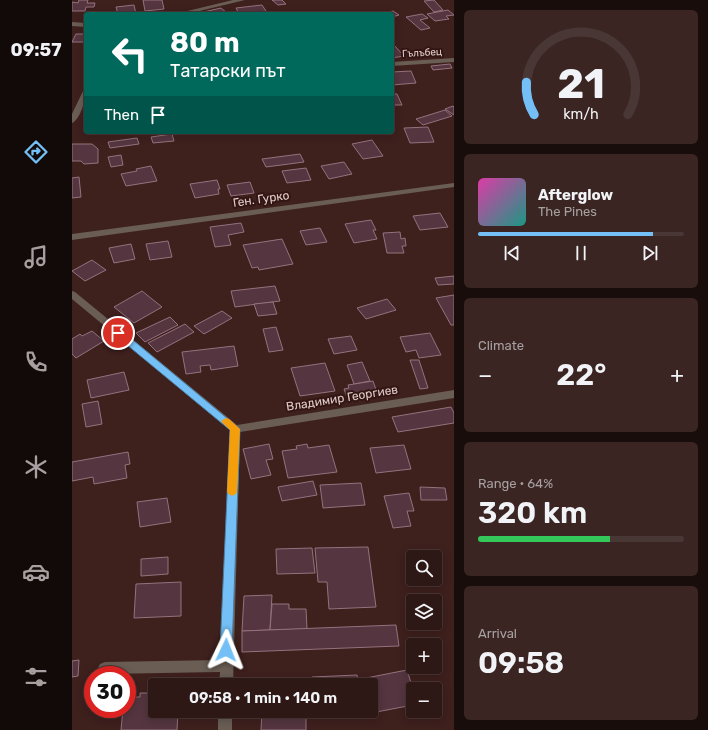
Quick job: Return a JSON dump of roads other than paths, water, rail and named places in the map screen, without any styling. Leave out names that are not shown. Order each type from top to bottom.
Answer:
[{"type":"street","points":[[187,12],[242,0]]},
{"type":"street","points":[[72,24],[84,25]]},
{"type":"street","name":"Гълъбец","points":[[394,64],[454,60]]},
{"type":"street","points":[[72,121],[84,97]]},
{"type":"street","name":"Ген. Гурко","points":[[72,237],[454,185]]},
{"type":"street","points":[[72,294],[235,429],[226,678]]},
{"type":"street","name":"Владимир Георгиев","points":[[235,429],[454,394]]},
{"type":"street","points":[[136,667],[226,666]]},
{"type":"street","points":[[225,718],[225,730]]}]
